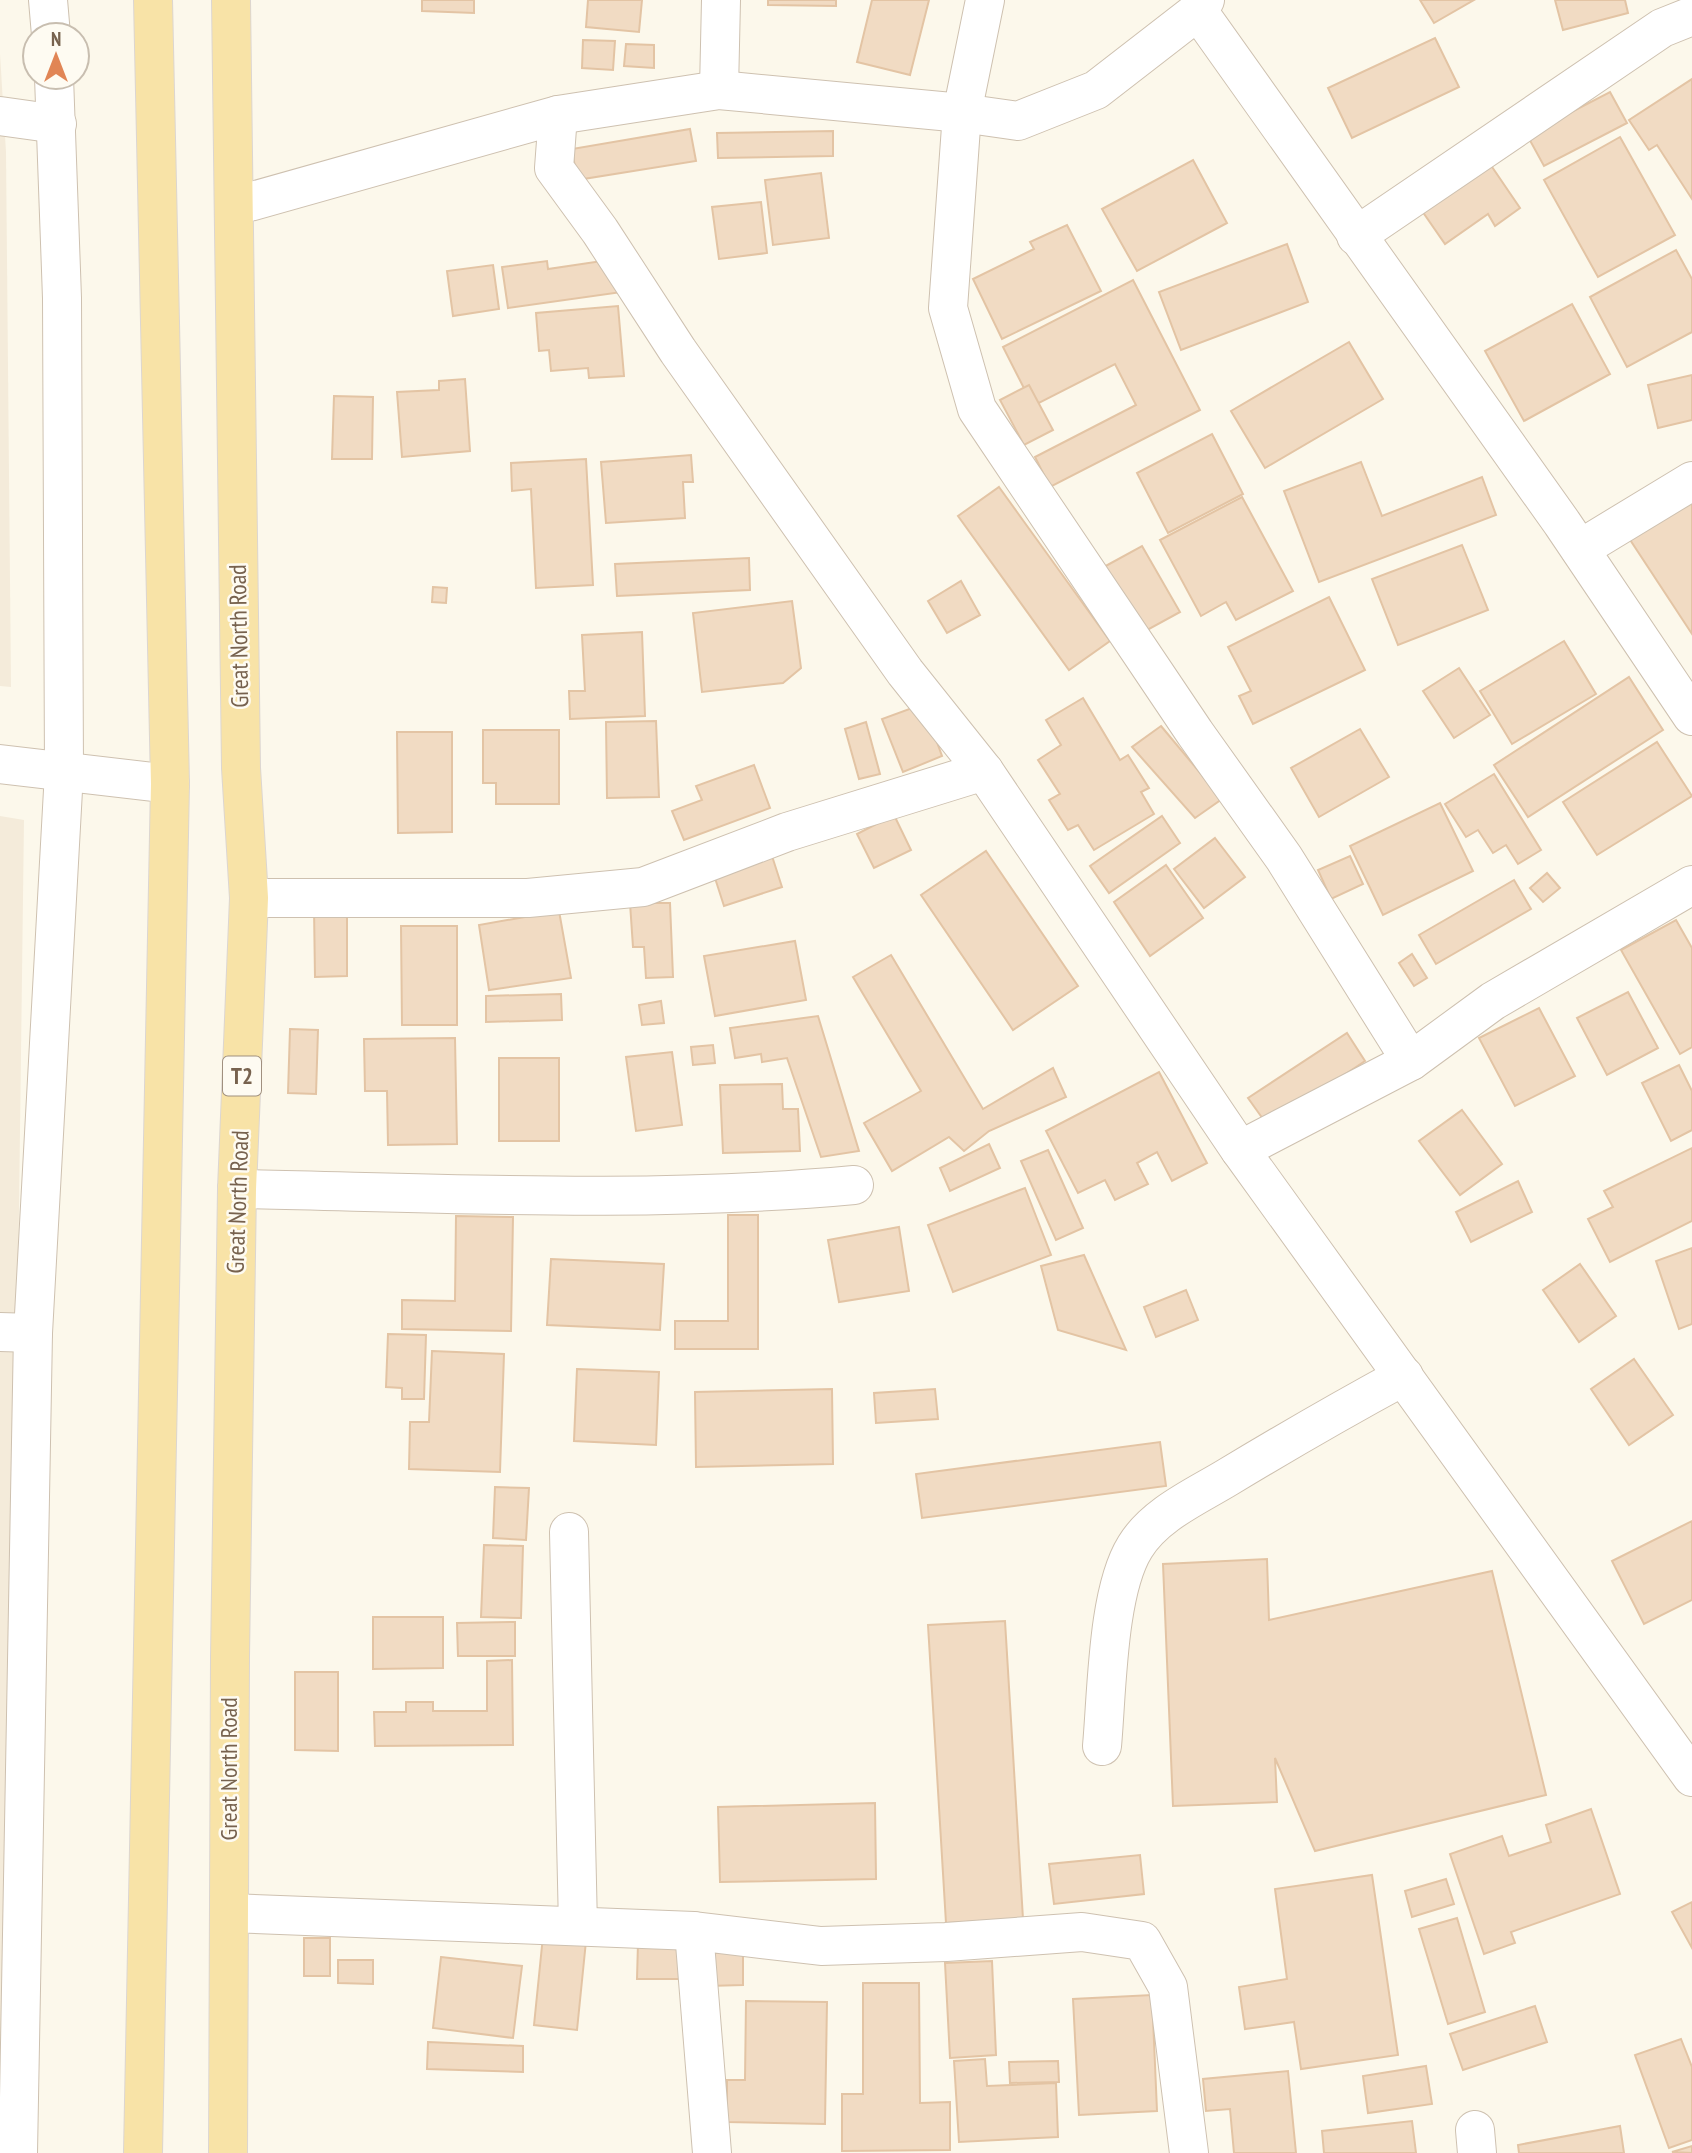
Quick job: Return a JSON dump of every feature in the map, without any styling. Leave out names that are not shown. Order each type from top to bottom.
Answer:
[{"type":"main road","points":[[143,2153],[170,784],[153,0]]},
{"type":"main road","name":"Great North Road","points":[[228,2153],[237,1189],[249,898],[241,768],[231,0]]},
{"type":"street","points":[[48,0],[50,21]]},
{"type":"street","points":[[719,90],[721,0]]},
{"type":"street","points":[[985,0],[962,113],[948,309],[976,409],[1195,733],[1284,858],[1411,1061]]},
{"type":"street","points":[[235,206],[558,115],[719,90],[962,113],[1018,121],[1096,90],[1201,6],[1356,236],[1580,550],[1692,716]]},
{"type":"street","points":[[1356,236],[1662,28],[1692,16]]},
{"type":"street","points":[[18,2153],[17,1332],[64,772],[62,298],[55,91]]},
{"type":"street","points":[[558,115],[554,168],[600,231],[678,351],[898,661],[984,771],[1240,1150],[1692,1777]]},
{"type":"street","points":[[0,116],[57,124]]},
{"type":"street","points":[[1580,550],[1692,481]]},
{"type":"street","points":[[0,764],[170,784]]},
{"type":"street","points":[[249,898],[528,898],[643,887],[787,832],[984,771]]},
{"type":"street","points":[[1240,1150],[1411,1061],[1493,1000],[1692,885]]},
{"type":"street","points":[[237,1189],[673,1196],[759,1194],[854,1185]]},
{"type":"street","points":[[1102,1746],[1115,1608],[1122,1578],[1135,1546],[1163,1517],[1325,1419],[1404,1376]]},
{"type":"street","points":[[569,1532],[578,1927]]},
{"type":"street","points":[[229,1913],[694,1931],[821,1946],[946,1942],[1082,1932],[1142,1941],[1168,1987],[1189,2153]]},
{"type":"street","points":[[694,1931],[712,2153]]},
{"type":"shaded area","points":[[0,54],[6,152],[11,687],[0,686]]},
{"type":"shaded area","points":[[0,816],[24,820],[13,1677],[0,2153]]},
{"type":"building","points":[[422,0],[474,0],[474,13],[422,11]]},
{"type":"building","points":[[588,0],[642,0],[639,32],[586,27]]},
{"type":"building","points":[[768,0],[836,0],[836,6],[768,5]]},
{"type":"building","points":[[872,0],[929,0],[910,75],[857,62]]},
{"type":"building","points":[[1420,0],[1474,0],[1434,23]]},
{"type":"building","points":[[1555,0],[1625,0],[1628,13],[1563,30]]},
{"type":"building","points":[[1435,38],[1459,87],[1352,138],[1328,88]]},
{"type":"building","points":[[583,40],[615,41],[613,70],[582,68]]},
{"type":"building","points":[[626,44],[654,45],[654,68],[624,66]]},
{"type":"building","points":[[1692,79],[1692,199],[1657,145],[1649,150],[1629,120]]},
{"type":"building","points":[[1610,92],[1627,123],[1544,166],[1527,135]]},
{"type":"building","points":[[690,129],[696,161],[577,180],[572,149]]},
{"type":"building","points":[[833,131],[833,156],[718,158],[717,133]]},
{"type":"building","points":[[1620,137],[1675,235],[1598,277],[1544,180]]},
{"type":"building","points":[[1193,160],[1227,223],[1137,271],[1102,209]]},
{"type":"building","points":[[1488,161],[1520,208],[1495,226],[1488,214],[1445,244],[1420,208]]},
{"type":"building","points":[[821,173],[829,238],[773,245],[765,180]]},
{"type":"building","points":[[761,202],[767,253],[719,259],[712,207]]},
{"type":"building","points":[[1067,225],[1101,291],[1002,339],[973,279],[1034,249],[1030,242]]},
{"type":"building","points":[[1287,244],[1308,302],[1181,350],[1159,292]]},
{"type":"building","points":[[1676,250],[1692,279],[1692,332],[1627,367],[1590,297]]},
{"type":"building","points":[[615,259],[629,291],[508,308],[502,267],[547,261],[548,269]]},
{"type":"building","points":[[493,265],[499,309],[453,316],[447,271]]},
{"type":"building","points":[[1133,280],[1200,410],[1050,487],[1035,457],[1136,405],[1115,364],[1033,406],[1003,347]]},
{"type":"building","points":[[1572,304],[1610,374],[1524,421],[1485,351]]},
{"type":"building","points":[[618,306],[624,376],[589,378],[588,368],[551,371],[549,350],[539,351],[536,313]]},
{"type":"building","points":[[1349,342],[1383,399],[1265,468],[1231,411]]},
{"type":"building","points":[[1692,375],[1692,420],[1658,428],[1648,385]]},
{"type":"building","points":[[465,379],[470,451],[402,457],[397,392],[439,390],[439,381]]},
{"type":"building","points":[[1029,385],[1053,430],[1024,445],[1000,400]]},
{"type":"building","points":[[334,396],[373,397],[372,459],[332,459]]},
{"type":"building","points":[[1212,434],[1243,494],[1168,533],[1137,473]]},
{"type":"building","points":[[691,455],[693,482],[683,482],[685,518],[606,523],[601,462]]},
{"type":"building","points":[[586,459],[593,585],[536,588],[531,489],[512,491],[511,463]]},
{"type":"building","points":[[1361,462],[1382,516],[1482,477],[1496,515],[1319,582],[1284,491]]},
{"type":"building","points":[[999,487],[1110,641],[1069,670],[958,516]]},
{"type":"building","points":[[1692,490],[1692,634],[1623,529]]},
{"type":"building","points":[[1242,497],[1293,591],[1236,620],[1226,602],[1201,616],[1160,540]]},
{"type":"building","points":[[1462,545],[1488,610],[1398,645],[1372,579]]},
{"type":"building","points":[[1142,546],[1180,612],[1140,634],[1102,568]]},
{"type":"building","points":[[749,558],[750,590],[617,596],[615,564]]},
{"type":"building","points":[[961,581],[980,615],[947,633],[928,601]]},
{"type":"building","points":[[433,587],[447,588],[446,603],[432,602]]},
{"type":"building","points":[[1329,597],[1365,670],[1253,724],[1239,696],[1251,691],[1228,647]]},
{"type":"building","points":[[792,601],[801,668],[783,683],[702,692],[693,613]]},
{"type":"building","points":[[642,632],[645,716],[570,719],[569,691],[585,691],[582,635]]},
{"type":"building","points":[[1564,641],[1596,694],[1512,744],[1480,691]]},
{"type":"building","points":[[1459,668],[1490,715],[1454,738],[1423,691]]},
{"type":"building","points":[[1629,677],[1663,730],[1528,817],[1494,765]]},
{"type":"building","points":[[1083,698],[1120,760],[1128,755],[1149,788],[1141,792],[1154,814],[1094,850],[1078,825],[1068,830],[1049,800],[1060,794],[1038,760],[1061,745],[1046,720]]},
{"type":"building","points":[[923,704],[942,756],[903,772],[882,719]]},
{"type":"building","points":[[656,721],[659,797],[607,798],[606,722]]},
{"type":"building","points":[[866,722],[880,774],[859,779],[845,729]]},
{"type":"building","points":[[1161,726],[1222,799],[1195,818],[1132,747]]},
{"type":"building","points":[[1360,729],[1389,777],[1319,817],[1291,768]]},
{"type":"building","points":[[483,730],[559,730],[559,804],[496,804],[496,783],[483,783]]},
{"type":"building","points":[[397,732],[452,732],[452,832],[398,833]]},
{"type":"building","points":[[1657,742],[1692,796],[1597,855],[1563,802]]},
{"type":"building","points":[[754,765],[770,808],[684,840],[672,811],[702,800],[696,786]]},
{"type":"building","points":[[1494,774],[1541,850],[1518,864],[1506,845],[1493,853],[1478,830],[1466,837],[1445,804]]},
{"type":"building","points":[[1440,803],[1473,871],[1383,915],[1350,846]]},
{"type":"building","points":[[894,815],[911,850],[874,868],[857,834]]},
{"type":"building","points":[[1162,816],[1180,843],[1109,893],[1090,866]]},
{"type":"building","points":[[1215,838],[1245,877],[1204,908],[1174,869]]},
{"type":"building","points":[[986,851],[1078,986],[1013,1030],[921,895]]},
{"type":"building","points":[[772,856],[782,887],[724,906],[714,875]]},
{"type":"building","points":[[1350,856],[1363,884],[1331,899],[1318,870]]},
{"type":"building","points":[[1166,865],[1203,918],[1150,956],[1114,902]]},
{"type":"building","points":[[1547,873],[1560,888],[1543,902],[1530,888]]},
{"type":"building","points":[[1514,880],[1531,909],[1436,964],[1419,935]]},
{"type":"building","points":[[630,903],[670,903],[673,977],[646,978],[644,947],[633,947]]},
{"type":"building","points":[[314,908],[347,908],[347,976],[315,977]]},
{"type":"building","points":[[559,911],[571,978],[489,990],[479,925]]},
{"type":"building","points":[[1676,920],[1692,948],[1692,1047],[1680,1054],[1621,950]]},
{"type":"building","points":[[401,926],[457,926],[457,1025],[402,1025]]},
{"type":"building","points":[[795,941],[806,1000],[715,1016],[704,956]]},
{"type":"building","points":[[1412,954],[1427,978],[1414,986],[1399,963]]},
{"type":"building","points":[[891,955],[983,1109],[1053,1068],[1066,1097],[989,1131],[964,1151],[949,1137],[892,1171],[864,1123],[921,1091],[853,977]]},
{"type":"building","points":[[1628,992],[1658,1048],[1607,1075],[1577,1018]]},
{"type":"building","points":[[561,994],[562,1020],[486,1022],[486,996]]},
{"type":"building","points":[[661,1001],[664,1023],[642,1025],[639,1005]]},
{"type":"building","points":[[1539,1008],[1575,1076],[1515,1106],[1479,1038]]},
{"type":"building","points":[[818,1016],[859,1151],[821,1157],[787,1058],[762,1062],[761,1054],[735,1058],[730,1028]]},
{"type":"building","points":[[290,1029],[318,1030],[316,1094],[288,1093]]},
{"type":"building","points":[[1347,1033],[1365,1061],[1268,1126],[1248,1098]]},
{"type":"building","points":[[455,1038],[457,1144],[388,1145],[387,1091],[365,1091],[364,1039]]},
{"type":"building","points":[[713,1045],[715,1063],[693,1065],[691,1047]]},
{"type":"building","points":[[672,1052],[682,1125],[636,1131],[626,1057]]},
{"type":"building","points":[[499,1058],[559,1058],[559,1141],[499,1141]]},
{"type":"building","points":[[1679,1065],[1692,1091],[1692,1130],[1671,1141],[1642,1083]]},
{"type":"building","points":[[1159,1072],[1207,1163],[1172,1181],[1157,1152],[1137,1163],[1148,1184],[1115,1200],[1105,1180],[1078,1193],[1046,1131]]},
{"type":"building","points":[[782,1084],[783,1109],[798,1109],[800,1151],[723,1153],[720,1085]]},
{"type":"building","points":[[1462,1110],[1502,1164],[1460,1195],[1419,1141]]},
{"type":"building","points":[[989,1144],[1000,1168],[950,1191],[940,1168]]},
{"type":"building","points":[[1692,1148],[1692,1221],[1610,1262],[1588,1219],[1613,1207],[1604,1191]]},
{"type":"building","points":[[1048,1150],[1083,1228],[1056,1240],[1021,1161]]},
{"type":"building","points":[[1518,1181],[1532,1212],[1471,1242],[1456,1212]]},
{"type":"building","points":[[1025,1188],[1051,1255],[953,1292],[928,1225]]},
{"type":"building","points":[[728,1215],[758,1215],[758,1349],[675,1349],[675,1321],[728,1321]]},
{"type":"building","points":[[456,1216],[513,1217],[511,1331],[402,1329],[402,1300],[455,1301]]},
{"type":"building","points":[[899,1227],[909,1291],[839,1302],[828,1240]]},
{"type":"building","points":[[1692,1248],[1692,1324],[1679,1329],[1656,1261]]},
{"type":"building","points":[[1084,1255],[1126,1350],[1058,1330],[1041,1266]]},
{"type":"building","points":[[551,1259],[664,1264],[660,1330],[547,1325]]},
{"type":"building","points":[[1580,1264],[1616,1316],[1579,1342],[1543,1290]]},
{"type":"building","points":[[1186,1290],[1198,1320],[1156,1337],[1144,1307]]},
{"type":"building","points":[[388,1334],[426,1335],[424,1399],[402,1399],[402,1388],[386,1387]]},
{"type":"building","points":[[432,1351],[504,1354],[500,1472],[409,1469],[410,1422],[429,1422]]},
{"type":"building","points":[[1634,1359],[1673,1415],[1629,1445],[1591,1389]]},
{"type":"building","points":[[577,1369],[659,1372],[656,1445],[574,1441]]},
{"type":"building","points":[[832,1389],[833,1464],[696,1467],[695,1392]]},
{"type":"building","points":[[935,1389],[938,1419],[876,1423],[874,1393]]},
{"type":"building","points":[[1160,1442],[1166,1486],[922,1518],[916,1474]]},
{"type":"building","points":[[495,1487],[529,1488],[526,1540],[493,1538]]},
{"type":"building","points":[[1692,1521],[1692,1600],[1644,1624],[1612,1561]]},
{"type":"building","points":[[484,1545],[523,1546],[521,1618],[481,1617]]},
{"type":"building","points":[[1267,1559],[1269,1620],[1492,1571],[1546,1795],[1315,1851],[1275,1758],[1277,1802],[1173,1806],[1163,1564]]},
{"type":"building","points":[[373,1617],[443,1617],[443,1668],[373,1669]]},
{"type":"building","points":[[1005,1621],[1023,1919],[946,1923],[928,1625]]},
{"type":"building","points":[[515,1622],[515,1656],[458,1656],[457,1623]]},
{"type":"building","points":[[512,1660],[513,1745],[375,1746],[374,1712],[406,1712],[406,1702],[433,1702],[433,1711],[487,1711],[487,1661]]},
{"type":"building","points":[[295,1672],[338,1672],[338,1751],[295,1750]]},
{"type":"building","points":[[875,1803],[876,1879],[720,1882],[718,1807]]},
{"type":"building","points":[[1591,1809],[1620,1894],[1511,1932],[1515,1943],[1484,1954],[1450,1854],[1502,1836],[1509,1856],[1551,1842],[1546,1825]]},
{"type":"building","points":[[1140,1855],[1144,1894],[1054,1904],[1049,1864]]},
{"type":"building","points":[[1372,1875],[1398,2055],[1301,2069],[1294,2022],[1245,2029],[1239,1987],[1287,1979],[1275,1889]]},
{"type":"building","points":[[1446,1879],[1454,1904],[1412,1917],[1405,1891]]},
{"type":"building","points":[[1692,1902],[1692,1948],[1672,1912]]},
{"type":"building","points":[[1457,1918],[1485,2012],[1448,2024],[1419,1929]]},
{"type":"building","points":[[543,1936],[586,1941],[577,2030],[534,2025]]},
{"type":"building","points":[[304,1938],[330,1938],[330,1976],[304,1976]]},
{"type":"building","points":[[638,1943],[687,1944],[687,1979],[637,1979]]},
{"type":"building","points":[[708,1953],[743,1953],[743,1985],[708,1986]]},
{"type":"building","points":[[441,1957],[522,1966],[513,2038],[433,2028]]},
{"type":"building","points":[[338,1960],[373,1960],[373,1984],[338,1983]]},
{"type":"building","points":[[992,1961],[996,2055],[950,2058],[945,1963]]},
{"type":"building","points":[[863,1983],[919,1983],[920,2103],[950,2102],[950,2150],[842,2151],[842,2094],[863,2094]]},
{"type":"building","points":[[1152,1995],[1157,2111],[1079,2115],[1073,1999]]},
{"type":"building","points":[[746,2001],[827,2002],[825,2124],[727,2122],[727,2080],[745,2080]]},
{"type":"building","points":[[1535,2006],[1547,2042],[1463,2070],[1450,2034]]},
{"type":"building","points":[[1681,2039],[1692,2067],[1692,2140],[1669,2148],[1635,2055]]},
{"type":"building","points":[[428,2042],[523,2046],[523,2072],[427,2069]]},
{"type":"building","points":[[985,2059],[987,2086],[1056,2083],[1058,2137],[959,2142],[954,2061]]},
{"type":"building","points":[[1058,2061],[1059,2082],[1010,2083],[1009,2062]]},
{"type":"building","points":[[1426,2066],[1432,2104],[1368,2113],[1363,2076]]},
{"type":"building","points":[[1288,2071],[1296,2153],[1234,2153],[1230,2109],[1206,2111],[1203,2079]]},
{"type":"building","points":[[1412,2121],[1416,2153],[1324,2153],[1322,2131]]},
{"type":"building","points":[[1620,2126],[1624,2153],[1519,2153],[1518,2145]]},
{"type":"building","points":[[1692,2146],[1692,2153],[1672,2152]]}]
